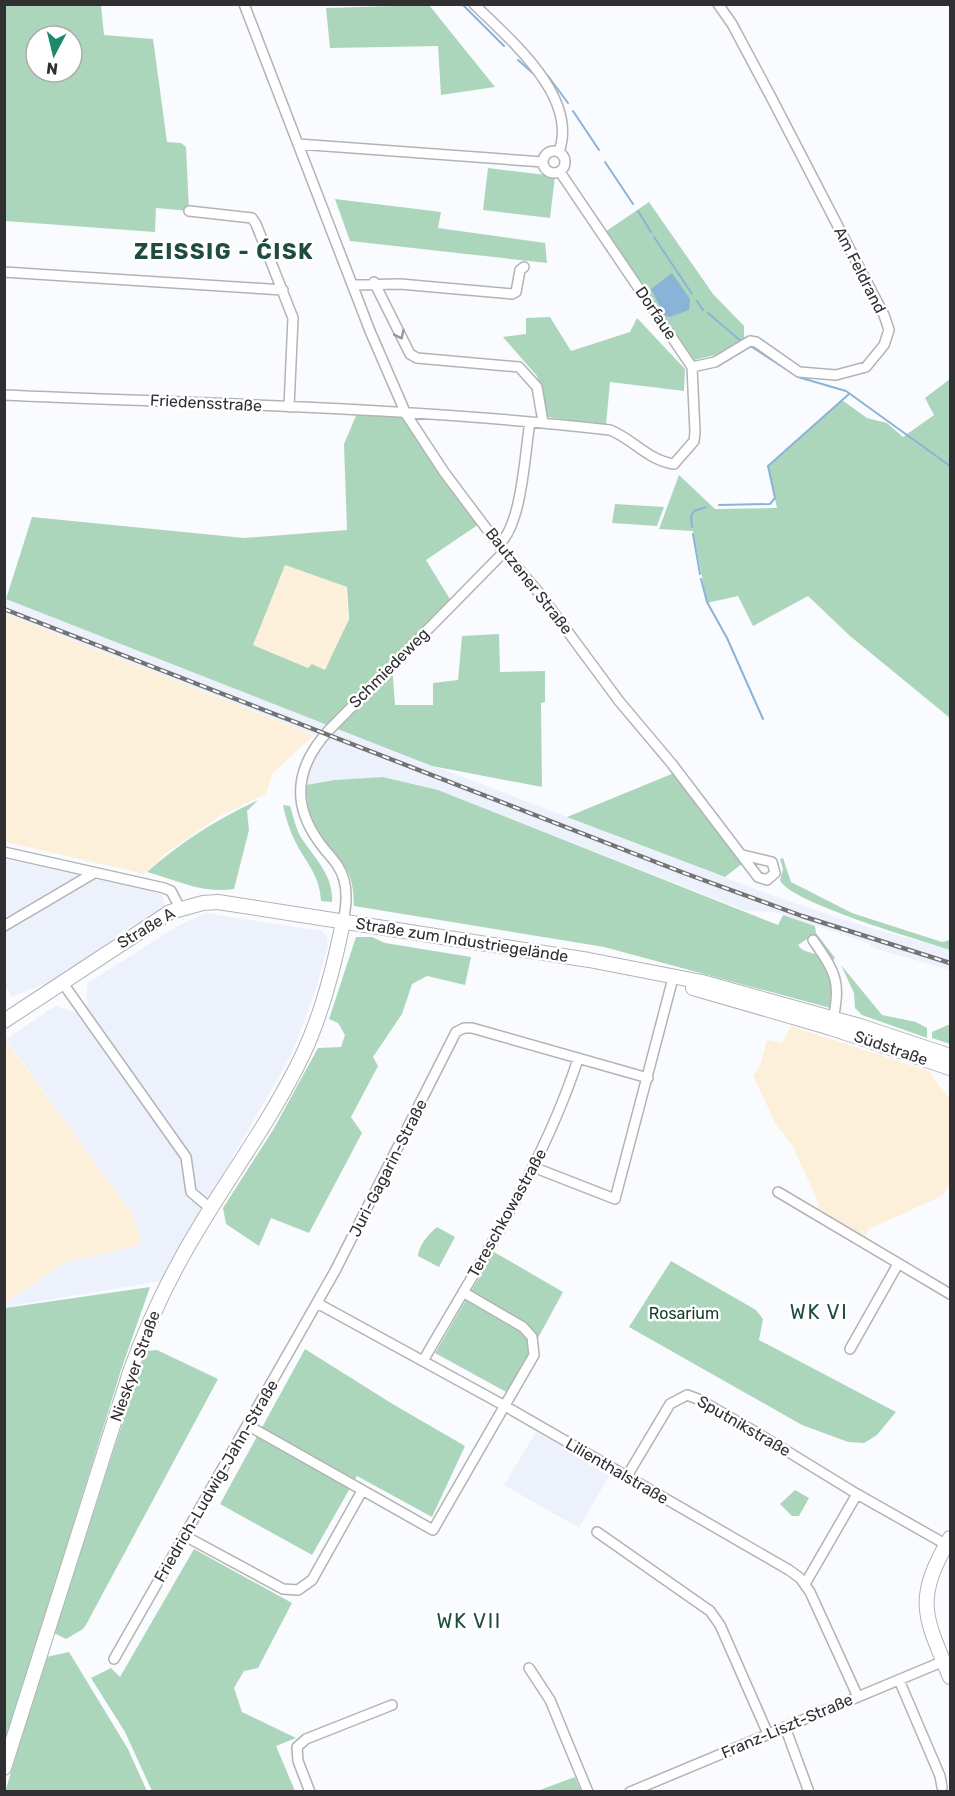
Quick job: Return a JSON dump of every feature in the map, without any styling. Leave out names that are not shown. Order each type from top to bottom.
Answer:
[{"type":"main road","name":"Straße A","points":[[4,1021],[180,908],[218,902],[343,922]]},
{"type":"main road","name":"Straße zum Industriegelände","points":[[343,922],[589,960],[676,979],[699,991],[832,1023]]},
{"type":"main road","name":"Nieskyer Straße","points":[[4,1768],[133,1363],[158,1301],[211,1209],[273,1112],[304,1051],[327,990],[343,922]]},
{"type":"main road","name":"Südstraße","points":[[832,1023],[951,1056]]},
{"type":"main road","name":"Südstraße","points":[[832,1023],[951,1068]]},
{"type":"main road","points":[[949,1541],[929,1579],[926,1601],[929,1627],[951,1677]]},
{"type":"street","name":"Bautzener Straße","points":[[243,4],[406,414],[444,472],[502,548],[540,594],[619,701],[634,716],[743,855]]},
{"type":"street","points":[[474,4],[540,72],[561,117],[563,142],[559,152]]},
{"type":"street","name":"Am Feldrand","points":[[692,368],[715,362],[750,341],[806,374],[853,372],[866,367],[876,357],[889,330],[884,315],[771,97],[732,24],[718,4]]},
{"type":"street","name":"Dorfaue","points":[[298,144],[543,162],[549,173],[560,172],[692,368]]},
{"type":"street","points":[[543,162],[548,153],[559,152]]},
{"type":"street","points":[[559,152],[565,161],[560,172]]},
{"type":"street","points":[[189,211],[252,218],[293,318],[295,330],[289,407]]},
{"type":"street","points":[[353,285],[375,282],[512,294],[516,292],[520,270],[524,267]]},
{"type":"street","points":[[4,272],[283,290]]},
{"type":"street","points":[[375,282],[410,354],[417,358],[519,367],[537,387],[543,422]]},
{"type":"street","name":"Friedensstraße","points":[[4,395],[289,407],[543,422],[610,430],[620,434],[648,454],[674,464],[694,441],[692,368]]},
{"type":"street","name":"Schmiedeweg","points":[[300,798],[304,764],[321,738],[502,548],[513,520],[530,422]]},
{"type":"street","name":"Straße zum Industriegelände","points":[[300,798],[313,833],[335,861],[344,879],[346,892],[343,922]]},
{"type":"street","points":[[4,852],[164,888],[171,891],[180,908]]},
{"type":"street","points":[[4,926],[94,873]]},
{"type":"street","points":[[813,940],[836,977],[839,989],[832,1023]]},
{"type":"street","points":[[533,1167],[615,1199],[676,979]]},
{"type":"street","points":[[62,982],[186,1157],[191,1192],[211,1209]]},
{"type":"street","name":"Juri-Gagarin-Straße","points":[[317,1303],[410,1127],[456,1032],[464,1028],[472,1028],[578,1059]]},
{"type":"street","points":[[578,1059],[648,1078]]},
{"type":"street","name":"Tereschkowastraße","points":[[423,1361],[533,1167],[558,1114],[578,1059]]},
{"type":"street","points":[[778,1192],[951,1294]]},
{"type":"street","points":[[850,1349],[898,1264]]},
{"type":"street","points":[[249,1426],[433,1530],[534,1355],[532,1337],[523,1327],[463,1292]]},
{"type":"street","name":"Lilienthalstraße","points":[[317,1303],[505,1406],[781,1565],[805,1584],[858,1697]]},
{"type":"street","name":"Friedrich-Ludwig-Jahn-Straße","points":[[114,1659],[249,1426],[317,1303]]},
{"type":"street","name":"Sputnikstraße","points":[[627,1476],[670,1404],[687,1395],[759,1434],[857,1494],[949,1541]]},
{"type":"street","points":[[185,1536],[283,1589],[298,1590],[312,1580],[362,1491]]},
{"type":"street","points":[[805,1584],[857,1494]]},
{"type":"street","points":[[597,1532],[666,1577],[710,1611],[720,1625],[768,1734]]},
{"type":"street","name":"Franz-Liszt-Straße","points":[[630,1791],[944,1661]]},
{"type":"street","points":[[529,1668],[550,1700],[588,1791]]},
{"type":"street","points":[[899,1680],[940,1776],[942,1787]]},
{"type":"street","points":[[310,1791],[298,1761],[297,1747],[306,1739],[392,1705]]},
{"type":"street","points":[[785,1727],[809,1791]]},
{"type":"shaded area","points":[[285,565],[346,587],[348,619],[326,670],[308,668],[253,645]]},
{"type":"shaded area","points":[[4,598],[773,896],[857,924],[950,950],[950,970],[870,947],[871,944],[774,912],[746,911],[438,790],[383,777],[335,780],[306,785],[308,766],[325,739],[5,614]]},
{"type":"shaded area","points":[[5,614],[314,735],[272,774],[266,794],[220,816],[166,853],[144,874],[5,842]]},
{"type":"shaded area","points":[[4,859],[147,890],[162,895],[165,904],[163,909],[139,925],[137,923],[126,929],[60,978],[12,997],[5,986]]},
{"type":"shaded area","points":[[205,913],[322,931],[327,936],[328,946],[313,998],[291,1055],[162,1281],[5,1307],[5,1303],[64,1263],[141,1244],[133,1215],[6,1039],[55,1006],[75,1012],[89,1003],[86,999],[88,983],[176,927]]},
{"type":"shaded area","points":[[791,1026],[929,1071],[950,1100],[950,1184],[942,1196],[869,1229],[862,1243],[814,1214],[819,1206],[810,1184],[793,1147],[776,1125],[753,1075],[760,1067],[767,1040],[782,1043]]},
{"type":"shaded area","points":[[5,1039],[133,1215],[142,1244],[64,1263],[5,1303]]},
{"type":"shaded area","points":[[536,1432],[610,1474],[579,1528],[504,1485]]},
{"type":"green space","points":[[4,5],[101,5],[104,35],[153,39],[167,142],[181,143],[186,147],[189,211],[156,208],[155,232],[5,221]]},
{"type":"green space","points":[[429,5],[495,87],[441,95],[438,46],[330,48],[326,8]]},
{"type":"green space","points":[[488,168],[555,176],[550,218],[483,210]]},
{"type":"green space","points":[[335,199],[441,212],[438,228],[545,243],[547,263],[350,241]]},
{"type":"green space","points":[[649,202],[713,294],[744,326],[744,339],[715,355],[694,360],[605,232]]},
{"type":"green space","points":[[550,317],[571,351],[630,332],[637,318],[685,369],[684,391],[610,382],[606,425],[547,417],[537,376],[503,337],[526,334],[526,318]]},
{"type":"green space","points":[[950,379],[950,718],[850,636],[808,596],[753,626],[738,596],[707,603],[693,531],[659,529],[679,475],[715,509],[777,508],[768,466],[842,400],[867,418],[887,423],[903,437],[934,415],[925,398]]},
{"type":"green space","points":[[358,411],[406,414],[482,522],[426,560],[453,604],[392,665],[395,705],[433,705],[433,683],[458,680],[462,636],[499,634],[500,672],[545,671],[545,702],[541,703],[542,787],[432,766],[6,599],[32,517],[244,538],[347,530],[344,444]],"holes":[[[285,565],[347,587],[349,619],[325,670],[312,664],[308,668],[253,645]]]},
{"type":"green space","points":[[615,504],[664,507],[657,526],[612,523]]},
{"type":"green space","points":[[674,773],[743,863],[725,877],[567,817]]},
{"type":"green space","points":[[383,777],[438,790],[778,925],[783,915],[815,926],[816,933],[835,958],[833,960],[813,935],[798,945],[824,959],[828,965],[831,971],[834,1009],[604,947],[354,906],[351,879],[342,862],[322,839],[313,822],[308,806],[306,785],[335,780]]},
{"type":"green space","points":[[258,800],[247,811],[249,830],[234,889],[200,888],[147,872],[200,832]]},
{"type":"green space","points":[[283,805],[290,806],[299,834],[326,874],[332,892],[332,902],[321,901],[316,878],[292,835]]},
{"type":"green space","points":[[783,858],[791,882],[852,913],[942,942],[950,940],[950,950],[886,930],[806,899],[788,889],[780,880],[783,869],[780,859]]},
{"type":"green space","points":[[356,937],[372,937],[385,943],[471,957],[465,985],[427,976],[412,984],[402,1014],[373,1057],[378,1066],[351,1117],[362,1133],[309,1233],[271,1218],[259,1246],[226,1224],[223,1208],[273,1130],[318,1048],[341,1047],[345,1035],[338,1023],[329,1019]]},
{"type":"green space","points":[[841,965],[882,1015],[916,1022],[927,1028],[927,1038],[862,1015],[855,1008],[854,993]]},
{"type":"green space","points":[[950,1024],[950,1044],[932,1038],[932,1032]]},
{"type":"green space","points":[[437,1227],[455,1237],[439,1267],[418,1256],[422,1243]]},
{"type":"green space","points":[[494,1252],[563,1292],[508,1393],[435,1353]]},
{"type":"green space","name":"Rosarium","points":[[671,1261],[756,1310],[763,1319],[759,1340],[896,1412],[877,1435],[864,1443],[848,1442],[802,1425],[629,1327]]},
{"type":"green space","points":[[150,1287],[121,1370],[5,1747],[5,1308]]},
{"type":"green space","points":[[305,1349],[465,1446],[432,1517],[357,1476],[312,1555],[220,1504]]},
{"type":"green space","points":[[157,1350],[218,1379],[87,1623],[83,1629],[66,1639],[54,1633],[146,1351]]},
{"type":"green space","points":[[795,1490],[809,1498],[799,1516],[792,1516],[780,1504]]},
{"type":"green space","points":[[194,1549],[292,1603],[258,1668],[244,1671],[234,1688],[242,1712],[296,1738],[276,1746],[295,1791],[152,1791],[125,1732],[91,1678],[111,1668],[120,1677]]},
{"type":"green space","points":[[69,1652],[128,1749],[147,1791],[5,1792],[46,1657]]},
{"type":"green space","points":[[575,1777],[581,1791],[537,1791]]},
{"type":"water","points":[[672,273],[690,299],[689,310],[670,317],[665,316],[651,289]]},
{"type":"waterway","points":[[462,4],[504,46]]},
{"type":"waterway","points":[[518,60],[536,76]]},
{"type":"waterway","points":[[548,76],[568,103]]},
{"type":"waterway","points":[[573,111],[599,150]]},
{"type":"waterway","points":[[605,162],[633,204]]},
{"type":"waterway","points":[[638,211],[651,232]]},
{"type":"waterway","points":[[654,237],[692,294]]},
{"type":"waterway","points":[[697,301],[703,310]]},
{"type":"waterway","points":[[708,313],[742,342]]},
{"type":"waterway","points":[[749,345],[798,377],[846,391],[950,466]]},
{"type":"waterway","points":[[719,505],[770,504],[775,498],[768,466],[849,394]]},
{"type":"waterway","points":[[692,527],[691,516],[694,511],[706,507]]},
{"type":"waterway","points":[[693,534],[700,574]]},
{"type":"waterway","points":[[701,579],[707,602],[727,638],[763,719]]},
{"type":"railway","points":[[4,609],[684,873],[802,916],[950,963]]},
{"type":"district","name":"ZEISSIG - ĆISK","points":[[224,251]]},
{"type":"district","name":"WK VI","points":[[819,1312]]},
{"type":"district","name":"WK VII","points":[[469,1621]]}]
